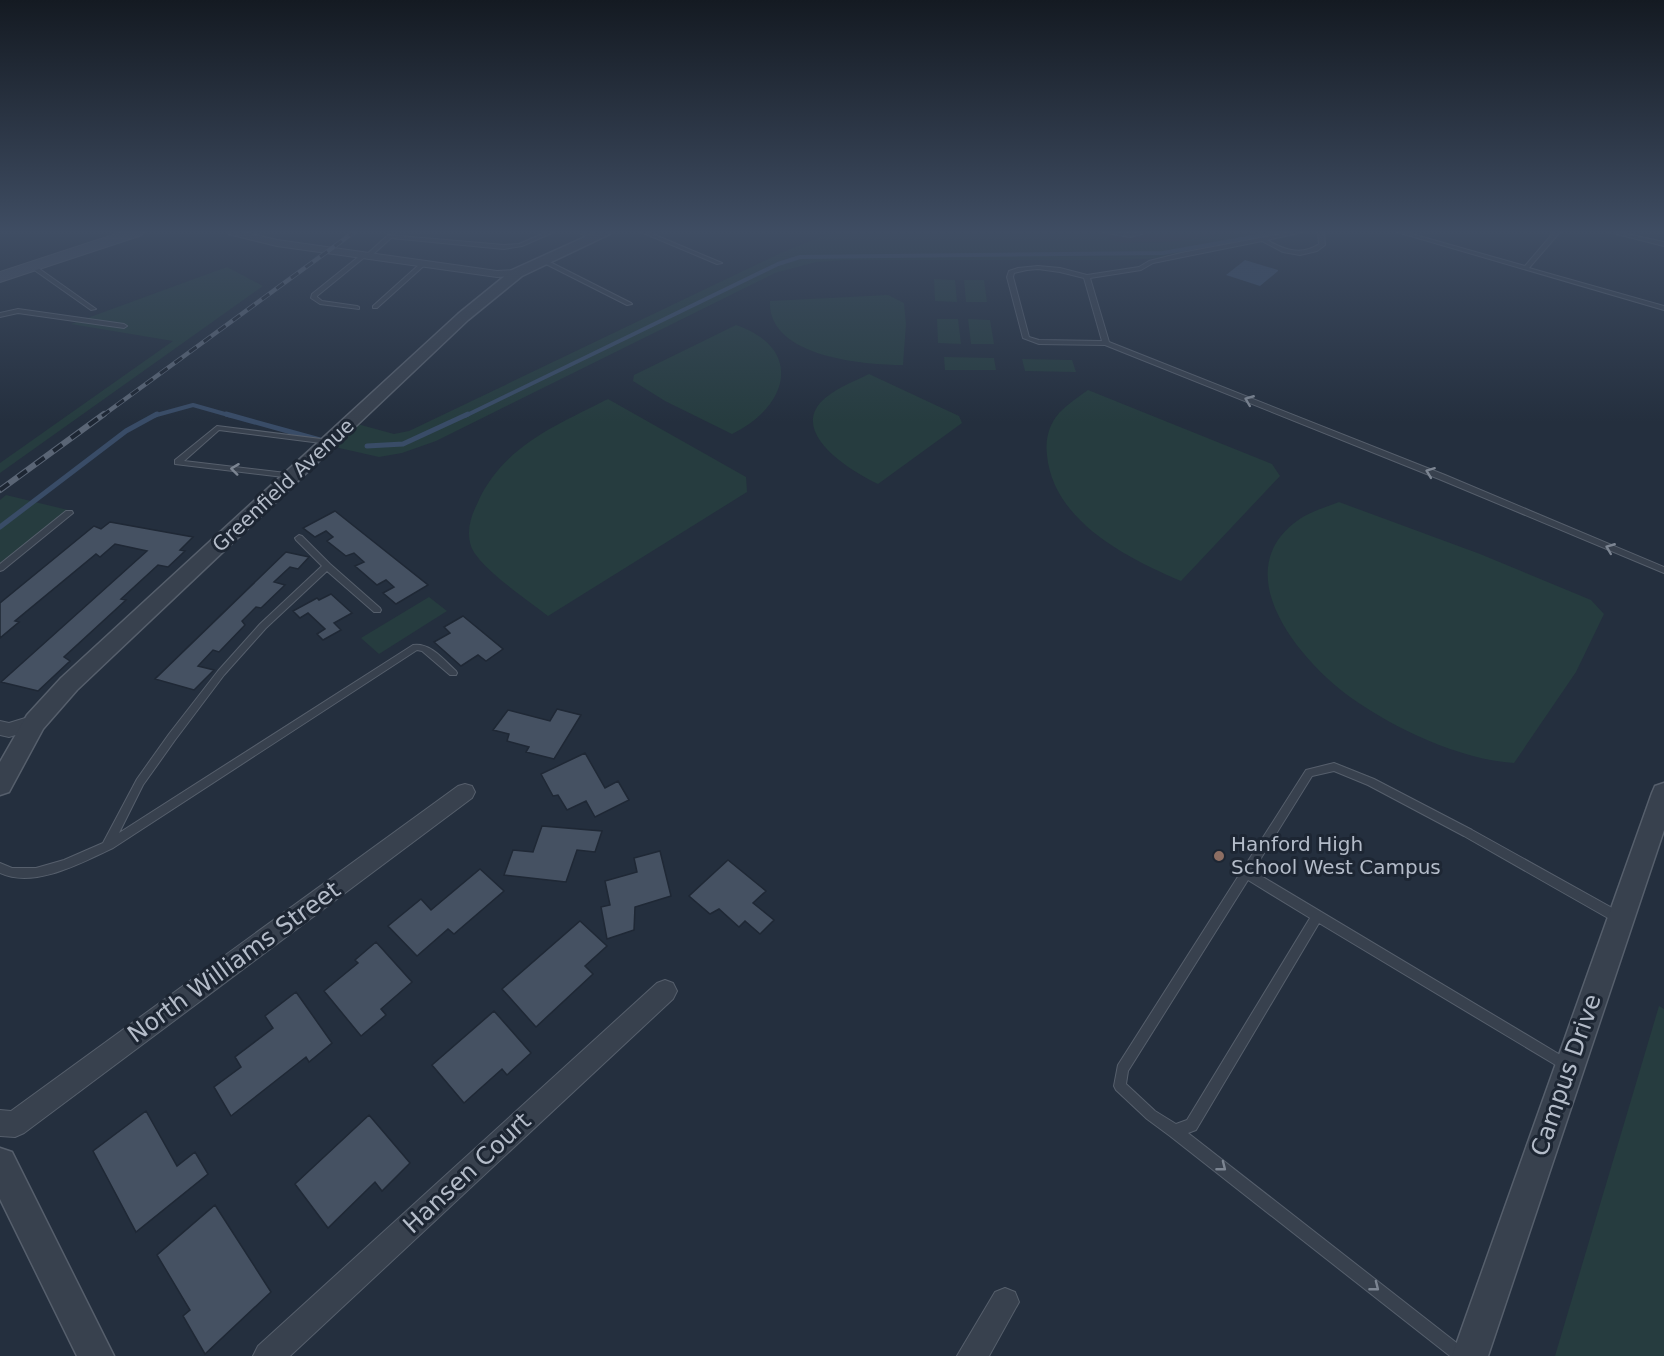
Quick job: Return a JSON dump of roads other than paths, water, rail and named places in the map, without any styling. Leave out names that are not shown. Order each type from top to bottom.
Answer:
[{"type":"street","name":"Greenfield Avenue","points":[[0,785],[35,722],[69,684],[470,310],[489,295]]},
{"type":"street","points":[[0,728],[9,730],[35,722]]},
{"type":"street","name":"North Williams Street","points":[[0,1123],[15,1124],[465,792]]},
{"type":"street","name":"Campus Drive","points":[[1470,1356],[1568,1066],[1664,794]]},
{"type":"street","name":"Hansen Court","points":[[268,1356],[665,991]]},
{"type":"street","points":[[0,1164],[96,1356]]},
{"type":"street","points":[[972,1356],[1005,1302]]},
{"type":"lane","points":[[74,295],[93,309]]},
{"type":"lane","points":[[314,295],[320,302],[357,308]]},
{"type":"lane","points":[[375,307],[388,295]]},
{"type":"lane","points":[[612,295],[629,304]]},
{"type":"lane","points":[[1015,295],[1026,338],[1039,342],[1106,343],[1442,477],[1664,570]]},
{"type":"lane","points":[[1093,295],[1106,343]]},
{"type":"lane","points":[[1620,295],[1664,308]]},
{"type":"lane","points":[[0,315],[18,311],[124,326]]},
{"type":"lane","points":[[292,476],[178,462],[218,428],[329,442]]},
{"type":"lane","points":[[0,568],[69,513]]},
{"type":"lane","points":[[298,538],[377,610]]},
{"type":"lane","points":[[107,846],[140,782],[221,673],[263,626],[327,566]]},
{"type":"lane","points":[[0,868],[11,873],[36,873],[66,864],[107,846],[416,647],[424,648],[453,673]]},
{"type":"lane","points":[[1462,1356],[1151,1114],[1120,1086],[1122,1069],[1309,773],[1334,767],[1371,782],[1468,833],[1621,919]]},
{"type":"lane","points":[[1246,873],[1568,1066]]},
{"type":"lane","points":[[1175,1131],[1191,1125],[1317,916]]},
{"type":"waterway","points":[[465,416],[714,295]]},
{"type":"waterway","points":[[154,416],[193,405],[232,416]]},
{"type":"waterway","points":[[226,414],[320,440]]},
{"type":"waterway","points":[[367,446],[403,444],[468,414]]},
{"type":"waterway","points":[[0,527],[126,431],[154,416]]},
{"type":"railway","points":[[102,416],[267,295]]},
{"type":"railway","points":[[0,490],[104,414]]},
{"type":"place","name":"Hanford High School West Campus","points":[[1219,856]]}]
